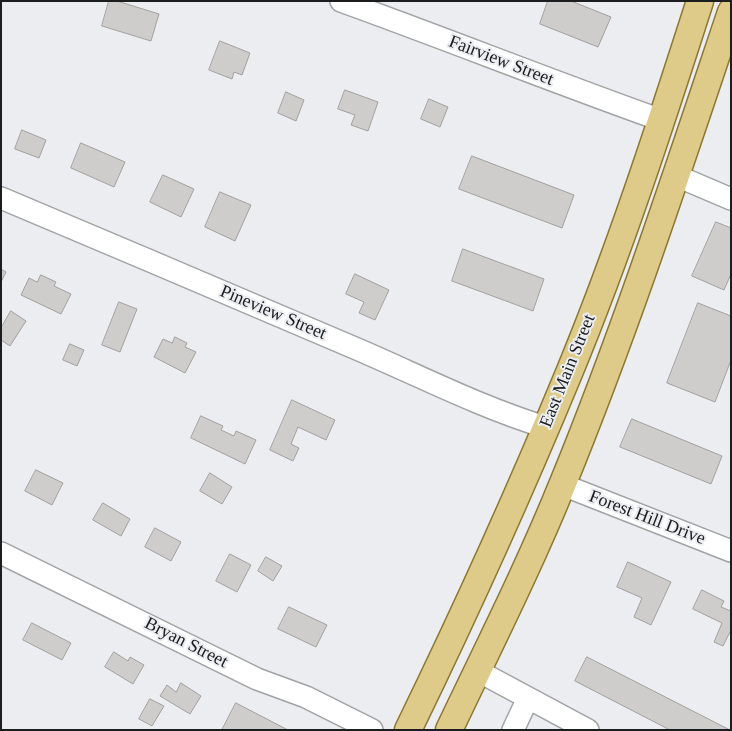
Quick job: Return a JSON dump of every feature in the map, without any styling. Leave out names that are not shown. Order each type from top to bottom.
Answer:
[{"type":"main road","name":"East Main Street","points":[[408,730],[517,496],[595,306],[662,120],[700,1]]},
{"type":"main road","name":"East Main Street","points":[[449,730],[506,612],[563,485],[628,318],[731,12]]},
{"type":"street","name":"Fairview Street","points":[[341,1],[563,85],[662,120]]},
{"type":"street","points":[[676,176],[731,198]]},
{"type":"street","name":"Pineview Street","points":[[1,198],[358,349],[470,400],[510,416],[546,427]]},
{"type":"street","name":"Forest Hill Drive","points":[[563,485],[731,551]]},
{"type":"street","name":"Bryan Street","points":[[1,553],[257,679],[306,697],[372,730]]},
{"type":"street","points":[[478,671],[588,730]]},
{"type":"street","points":[[513,730],[528,698]]},
{"type":"building","points":[[109,1],[117,1],[159,14],[151,41],[102,26]]},
{"type":"building","points":[[548,1],[571,1],[611,17],[598,47],[540,24]]},
{"type":"building","points":[[220,41],[250,53],[242,75],[234,72],[232,79],[209,70]]},
{"type":"building","points":[[345,90],[378,102],[368,131],[351,125],[355,115],[338,109]]},
{"type":"building","points":[[286,92],[304,100],[296,121],[278,113]]},
{"type":"building","points":[[429,99],[448,107],[440,127],[421,119]]},
{"type":"building","points":[[22,130],[46,140],[39,158],[15,149]]},
{"type":"building","points":[[81,143],[125,162],[114,187],[71,168]]},
{"type":"building","points":[[472,156],[574,195],[562,228],[459,189]]},
{"type":"building","points":[[163,175],[194,189],[181,217],[150,202]]},
{"type":"building","points":[[220,192],[251,205],[235,241],[205,227]]},
{"type":"building","points":[[716,222],[731,228],[731,274],[724,290],[692,276]]},
{"type":"building","points":[[463,249],[544,279],[533,311],[452,281]]},
{"type":"building","points":[[1,269],[6,272],[1,282]]},
{"type":"building","points":[[355,274],[389,290],[375,320],[359,313],[364,302],[346,294]]},
{"type":"building","points":[[41,275],[56,282],[54,286],[71,294],[61,314],[21,295],[29,278],[37,282]]},
{"type":"building","points":[[119,302],[137,309],[120,352],[102,345]]},
{"type":"building","points":[[698,303],[731,316],[731,360],[715,402],[667,383]]},
{"type":"building","points":[[11,311],[26,321],[10,346],[1,340],[1,328]]},
{"type":"building","points":[[175,337],[187,343],[185,347],[196,352],[185,373],[154,357],[163,339],[172,343]]},
{"type":"building","points":[[70,344],[84,350],[77,366],[63,360]]},
{"type":"building","points":[[292,400],[335,420],[326,440],[298,427],[291,444],[299,448],[293,461],[270,450]]},
{"type":"building","points":[[201,416],[223,426],[221,430],[234,436],[236,431],[256,440],[245,464],[191,438]]},
{"type":"building","points":[[632,419],[722,456],[711,484],[620,447]]},
{"type":"building","points":[[36,470],[63,483],[52,505],[25,491]]},
{"type":"building","points":[[210,473],[232,487],[222,504],[200,491]]},
{"type":"building","points":[[103,503],[130,519],[121,536],[93,520]]},
{"type":"building","points":[[155,528],[181,542],[171,561],[145,547]]},
{"type":"building","points":[[230,554],[251,565],[237,592],[216,581]]},
{"type":"building","points":[[266,557],[282,566],[273,581],[258,571]]},
{"type":"building","points":[[628,562],[671,582],[651,625],[634,617],[642,598],[617,587]]},
{"type":"building","points":[[702,590],[724,601],[721,607],[731,611],[731,630],[723,646],[714,642],[722,623],[693,609]]},
{"type":"building","points":[[289,607],[327,625],[316,647],[278,629]]},
{"type":"building","points":[[32,623],[71,643],[62,660],[23,640]]},
{"type":"building","points":[[114,652],[128,661],[130,657],[144,665],[133,684],[105,667]]},
{"type":"building","points":[[587,657],[730,730],[670,730],[575,681]]},
{"type":"building","points":[[181,683],[201,696],[190,714],[160,696],[167,685],[176,692]]},
{"type":"building","points":[[150,699],[164,706],[152,726],[139,719]]},
{"type":"building","points":[[236,703],[288,730],[222,730]]}]
